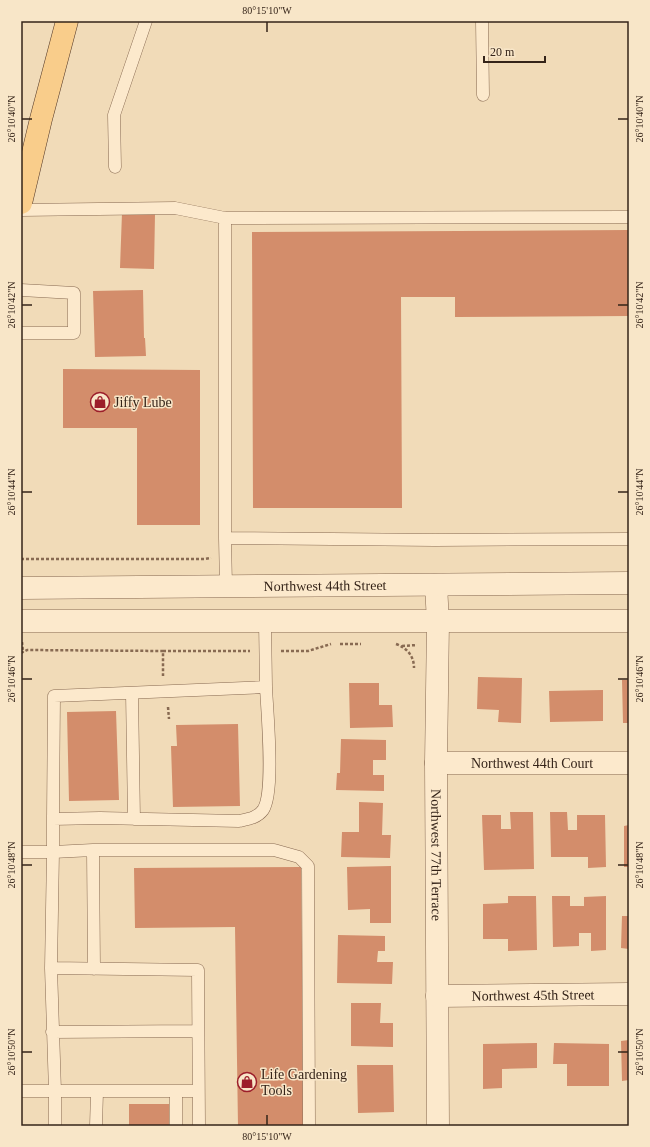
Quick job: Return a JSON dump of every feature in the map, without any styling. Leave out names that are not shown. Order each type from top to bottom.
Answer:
[{"type":"main road","points":[[21,203],[67,21]]},
{"type":"street","name":"Northwest 44th Street","points":[[21,588],[629,583]]},
{"type":"street","name":"Northwest 77th Terrace","points":[[436,585],[438,622],[436,763],[438,1126]]},
{"type":"street","points":[[21,621],[629,621]]},
{"type":"street","name":"Northwest 44th Court","points":[[436,763],[629,763]]},
{"type":"street","name":"Northwest 45th Street","points":[[437,996],[629,994]]},
{"type":"lane","points":[[115,167],[114,115],[146,21]]},
{"type":"lane","points":[[482,21],[483,96]]},
{"type":"lane","points":[[21,210],[175,208],[225,218],[629,217]]},
{"type":"lane","points":[[225,218],[226,586]]},
{"type":"lane","points":[[21,290],[74,293],[74,333],[21,333]]},
{"type":"lane","points":[[225,538],[428,540],[629,539]]},
{"type":"lane","points":[[54,819],[239,821],[253,818],[263,810],[268,798],[270,775],[265,622]]},
{"type":"lane","points":[[54,1126],[55,1091],[51,968],[54,819],[54,696],[266,687]]},
{"type":"lane","points":[[132,693],[134,819]]},
{"type":"lane","points":[[93,850],[94,969]]},
{"type":"lane","points":[[21,852],[93,850],[274,850],[299,857],[308,866],[310,1126]]},
{"type":"lane","points":[[51,968],[198,970],[199,1126]]},
{"type":"lane","points":[[52,1032],[198,1031]]},
{"type":"lane","points":[[21,1091],[198,1091]]},
{"type":"lane","points":[[176,1091],[176,1126]]},
{"type":"lane","points":[[96,1126],[97,1092]]},
{"type":"path","points":[[21,653],[27,650],[308,651],[331,644],[354,645],[367,643]]},
{"type":"path","points":[[391,644],[398,644],[410,654],[414,660],[414,668]]},
{"type":"path","points":[[163,651],[163,680],[169,719]]},
{"type":"building","points":[[122,213],[155,214],[154,269],[120,268]]},
{"type":"building","points":[[629,230],[629,316],[455,317],[455,297],[401,297],[402,508],[253,508],[252,232]]},
{"type":"building","points":[[143,290],[146,356],[95,357],[93,291]]},
{"type":"building","points":[[63,369],[200,370],[200,525],[137,525],[137,428],[63,428]]},
{"type":"building","points":[[478,677],[522,678],[521,723],[498,722],[499,710],[477,709]]},
{"type":"building","points":[[622,680],[629,680],[629,723],[623,723]]},
{"type":"building","points":[[349,683],[379,683],[379,705],[392,705],[393,727],[350,728]]},
{"type":"building","points":[[603,690],[603,721],[550,722],[549,691]]},
{"type":"building","points":[[116,711],[119,800],[69,801],[67,712]]},
{"type":"building","points":[[238,724],[240,806],[173,807],[171,746],[177,746],[176,725]]},
{"type":"building","points":[[341,739],[386,740],[386,760],[373,760],[373,775],[384,775],[384,791],[336,790],[337,773],[340,773]]},
{"type":"building","points":[[359,802],[383,803],[382,835],[391,835],[390,858],[341,857],[342,832],[359,832]]},
{"type":"building","points":[[510,812],[533,812],[534,869],[484,870],[482,815],[501,815],[501,829],[511,829]]},
{"type":"building","points":[[550,812],[567,812],[568,830],[577,830],[577,815],[605,815],[606,867],[588,868],[588,857],[551,857]]},
{"type":"building","points":[[629,825],[629,867],[624,867],[624,826]]},
{"type":"building","points":[[391,866],[391,923],[370,923],[370,909],[348,910],[347,867]]},
{"type":"building","points":[[301,867],[304,1126],[238,1126],[235,927],[135,928],[134,868]]},
{"type":"building","points":[[508,896],[536,896],[537,950],[508,951],[508,939],[483,939],[483,904],[508,903]]},
{"type":"building","points":[[552,896],[570,896],[570,906],[584,906],[584,897],[606,896],[606,950],[591,951],[591,933],[579,933],[579,946],[553,947]]},
{"type":"building","points":[[622,916],[629,916],[629,949],[621,948]]},
{"type":"building","points":[[338,935],[385,936],[385,951],[378,951],[377,962],[393,962],[392,984],[337,983]]},
{"type":"building","points":[[351,1003],[381,1003],[380,1023],[393,1023],[393,1047],[351,1046]]},
{"type":"building","points":[[629,1040],[629,1080],[622,1081],[621,1041]]},
{"type":"building","points":[[537,1043],[537,1068],[502,1069],[502,1088],[483,1089],[483,1044]]},
{"type":"building","points":[[554,1043],[609,1044],[609,1086],[567,1086],[567,1064],[553,1064]]},
{"type":"building","points":[[357,1065],[393,1065],[394,1112],[358,1113]]},
{"type":"building","points":[[129,1104],[169,1104],[169,1126],[129,1126]]},
{"type":"place","name":"Jiffy Lube","points":[[100,402]]},
{"type":"place","name":"Life Gardening Tools","points":[[247,1082]]}]
